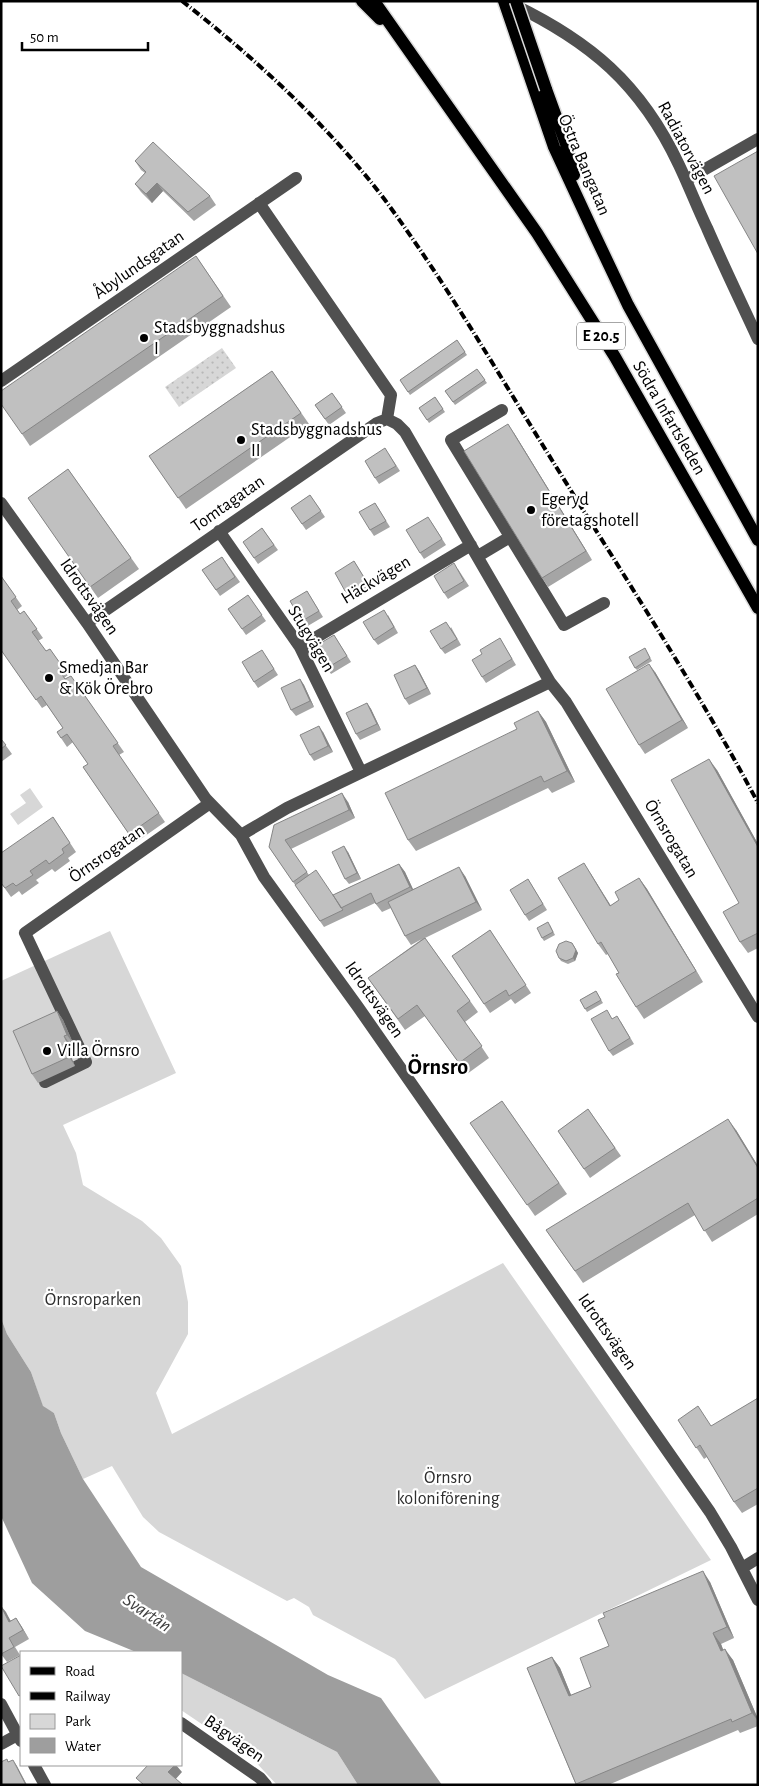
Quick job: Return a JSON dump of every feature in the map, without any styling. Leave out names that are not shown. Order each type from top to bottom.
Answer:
[{"type":"main road","points":[[362,1],[394,32]]},
{"type":"main road","points":[[374,1],[394,32]]},
{"type":"main road","points":[[505,1],[541,91]]},
{"type":"main road","points":[[516,1],[541,91]]},
{"type":"main road","name":"Södra Infartsleden","points":[[394,32],[537,233],[615,357],[758,608]]},
{"type":"main road","name":"Östra Bangatan","points":[[541,91],[566,144],[579,197],[592,230],[646,337]]},
{"type":"main road","name":"Södra Infartsleden","points":[[646,337],[756,537]]},
{"type":"street","name":"Radiatorvägen","points":[[505,1],[568,33],[620,75],[640,99],[658,125],[686,180],[758,339]]},
{"type":"street","points":[[686,180],[758,140]]},
{"type":"street","name":"Åbylundsgatan","points":[[1,381],[296,178]]},
{"type":"street","points":[[259,203],[391,395],[387,419],[397,424],[406,432],[471,545]]},
{"type":"street","points":[[502,410],[451,440],[564,625],[604,603]]},
{"type":"street","name":"Tomtagatan","points":[[88,624],[369,428],[387,419]]},
{"type":"street","name":"Idrottsvägen","points":[[1,503],[88,624],[210,803],[241,835],[264,877],[358,1007],[710,1512],[758,1600]]},
{"type":"street","name":"Stugvägen","points":[[219,531],[300,647],[361,772]]},
{"type":"street","points":[[478,556],[510,537]]},
{"type":"street","name":"Örnsrogatan","points":[[471,545],[550,682],[576,718],[758,1017]]},
{"type":"street","name":"Häckvägen","points":[[300,647],[471,545]]},
{"type":"street","points":[[241,835],[262,820],[550,682]]},
{"type":"street","name":"Örnsrogatan","points":[[45,1082],[86,1062],[25,934],[210,803]]},
{"type":"street","points":[[742,1568],[758,1558]]},
{"type":"street","points":[[1,1704],[20,1736],[1,1744]]},
{"type":"street","name":"Bågvägen","points":[[182,1724],[260,1778],[266,1785]]},
{"type":"street","points":[[35,1766],[45,1785]]},
{"type":"green space","points":[[222,348],[236,368],[179,407],[165,387]]},
{"type":"green space","points":[[30,788],[43,807],[18,825],[10,814],[26,803],[20,795]]},
{"type":"green space","name":"Örnsro koloniförening","points":[[110,931],[176,1073],[63,1125],[76,1153],[83,1185],[142,1221],[161,1238],[181,1266],[188,1302],[188,1334],[156,1393],[172,1434],[503,1263],[711,1560],[425,1699],[395,1659],[313,1615],[309,1607],[294,1598],[287,1601],[159,1532],[143,1517],[112,1466],[83,1479],[61,1433],[54,1413],[43,1407],[31,1372],[7,1334],[1,1318],[1,981]]},
{"type":"green space","points":[[182,1674],[337,1752],[358,1785],[277,1785],[252,1758],[182,1711]]},
{"type":"water","name":"Svartån","points":[[1,1318],[7,1334],[31,1372],[43,1406],[54,1413],[61,1433],[83,1479],[141,1567],[328,1675],[381,1698],[442,1785],[358,1785],[337,1752],[182,1674],[182,1651],[134,1651],[85,1631],[32,1583],[1,1516]]},
{"type":"building","points":[[153,142],[210,196],[188,212],[157,183],[146,194],[135,184],[146,172],[135,161]]},
{"type":"building","points":[[758,151],[758,254],[714,176]]},
{"type":"building","name":"Stadsbyggnadshus I","points":[[196,256],[223,296],[22,434],[1,404],[1,391]]},
{"type":"building","points":[[457,340],[465,352],[408,392],[400,380]]},
{"type":"building","points":[[477,369],[485,380],[453,402],[445,391]]},
{"type":"building","name":"Stadsbyggnadshus II","points":[[272,371],[301,413],[178,498],[149,456]]},
{"type":"building","points":[[332,393],[342,407],[325,419],[315,405]]},
{"type":"building","points":[[435,397],[443,409],[427,420],[419,408]]},
{"type":"building","name":"Egeryd företagshotell","points":[[508,424],[586,551],[542,578],[464,451]]},
{"type":"building","points":[[385,448],[396,466],[375,478],[365,461]]},
{"type":"building","points":[[68,469],[131,558],[90,587],[28,498]]},
{"type":"building","points":[[310,495],[321,511],[302,524],[291,508]]},
{"type":"building","points":[[375,503],[386,521],[370,530],[359,512]]},
{"type":"building","points":[[428,517],[442,539],[420,553],[406,530]]},
{"type":"building","points":[[262,528],[274,545],[254,558],[243,542]]},
{"type":"building","points":[[222,557],[235,577],[216,590],[202,570]]},
{"type":"building","points":[[354,561],[365,579],[363,580],[365,585],[357,590],[354,585],[345,591],[335,573]]},
{"type":"building","points":[[454,563],[464,581],[444,593],[434,576]]},
{"type":"building","points":[[1,576],[16,597],[11,601],[20,614],[24,611],[37,629],[32,632],[46,651],[50,649],[62,666],[58,669],[65,679],[71,676],[118,743],[113,746],[159,813],[129,834],[83,767],[88,764],[67,734],[61,738],[57,732],[63,728],[41,696],[36,700],[1,650]]},
{"type":"building","points":[[307,591],[319,611],[302,621],[290,601]]},
{"type":"building","points":[[248,595],[262,615],[242,629],[228,609]]},
{"type":"building","points":[[384,610],[394,627],[374,640],[363,622]]},
{"type":"building","points":[[446,622],[457,639],[441,649],[430,631]]},
{"type":"building","points":[[334,635],[347,656],[327,668],[314,647]]},
{"type":"building","points":[[500,638],[512,659],[482,677],[472,660],[482,654],[480,650]]},
{"type":"building","points":[[645,648],[650,658],[635,668],[629,657]]},
{"type":"building","points":[[262,650],[274,669],[254,682],[242,662]]},
{"type":"building","points":[[649,664],[682,720],[639,745],[606,689]]},
{"type":"building","points":[[415,665],[427,688],[405,699],[394,675]]},
{"type":"building","points":[[300,679],[310,701],[291,710],[281,688]]},
{"type":"building","points":[[367,703],[377,724],[356,734],[346,713]]},
{"type":"building","points":[[538,711],[567,771],[544,782],[541,776],[408,840],[385,793],[517,729],[514,723]]},
{"type":"building","points":[[319,726],[328,746],[310,755],[300,735]]},
{"type":"building","points":[[1,739],[6,745],[1,749]]},
{"type":"building","points":[[709,759],[758,847],[758,933],[740,942],[723,912],[739,903],[671,780]]},
{"type":"building","points":[[342,793],[349,810],[285,840],[307,872],[293,882],[269,847],[274,825]]},
{"type":"building","points":[[53,817],[70,843],[62,849],[64,853],[49,864],[46,860],[30,871],[33,875],[16,886],[13,883],[5,888],[1,883],[1,853]]},
{"type":"building","points":[[344,846],[357,873],[345,879],[332,852]]},
{"type":"building","points":[[584,863],[610,906],[619,900],[615,892],[639,878],[696,971],[636,1007],[616,974],[619,973],[601,942],[598,944],[558,878]]},
{"type":"building","points":[[399,864],[410,887],[376,904],[371,893],[341,908],[333,895]]},
{"type":"building","points":[[459,867],[476,902],[405,936],[388,902]]},
{"type":"building","points":[[316,870],[343,910],[320,921],[295,885]]},
{"type":"building","points":[[528,879],[543,904],[525,915],[510,890]]},
{"type":"building","points":[[548,922],[553,932],[542,938],[537,928]]},
{"type":"building","points":[[490,930],[526,985],[509,996],[506,990],[484,1004],[452,956]]},
{"type":"building","points":[[425,938],[470,1001],[457,1011],[482,1046],[459,1063],[417,1005],[398,1019],[368,978]]},
{"type":"building","points":[[566,941],[572,943],[576,950],[573,958],[566,961],[559,958],[556,951],[559,944]]},
{"type":"building","points":[[596,991],[601,1000],[585,1009],[580,1000]]},
{"type":"building","points":[[607,1010],[612,1019],[617,1016],[630,1038],[609,1051],[591,1019]]},
{"type":"building","name":"Villa Örnsro","points":[[57,1011],[67,1035],[64,1036],[67,1042],[63,1044],[69,1057],[32,1074],[13,1031]]},
{"type":"building","points":[[502,1101],[559,1183],[527,1205],[470,1123]]},
{"type":"building","points":[[588,1109],[615,1148],[584,1169],[558,1131]]},
{"type":"building","points":[[728,1119],[758,1168],[758,1198],[704,1231],[688,1203],[575,1271],[546,1230]]},
{"type":"building","points":[[758,1398],[758,1488],[734,1502],[700,1445],[696,1448],[678,1420],[698,1406],[711,1426]]},
{"type":"building","points":[[703,1571],[727,1627],[713,1633],[721,1651],[725,1649],[752,1713],[732,1722],[731,1719],[576,1784],[527,1668],[552,1657],[569,1696],[591,1687],[580,1658],[609,1646],[598,1620],[605,1617],[603,1613]]},
{"type":"building","points":[[1,1606],[9,1622],[16,1618],[23,1630],[9,1638],[14,1647],[1,1654]]},
{"type":"building","points":[[20,1656],[20,1696],[19,1696],[1,1666]]},
{"type":"building","points":[[7,1759],[8,1762],[13,1760],[26,1785],[1,1785],[1,1762]]},
{"type":"building","points":[[147,1766],[174,1766],[168,1772],[183,1785],[144,1785],[136,1778]]},
{"type":"railway","points":[[182,1],[237,46],[315,119],[363,172],[409,233],[637,596],[711,719],[758,803]]},
{"type":"place","name":"Stadsbyggnadshus I","points":[[144,338]]},
{"type":"place","name":"Stadsbyggnadshus II","points":[[241,440]]},
{"type":"place","name":"Egeryd företagshotell","points":[[531,510]]},
{"type":"place","name":"Smedjan Bar & Kök Örebro","points":[[49,678]]},
{"type":"place","name":"Villa Örnsro","points":[[47,1051]]},
{"type":"district","name":"Örnsro","points":[[438,1067]]},
{"type":"park label","name":"Örnsroparken","points":[[93,1300]]}]
